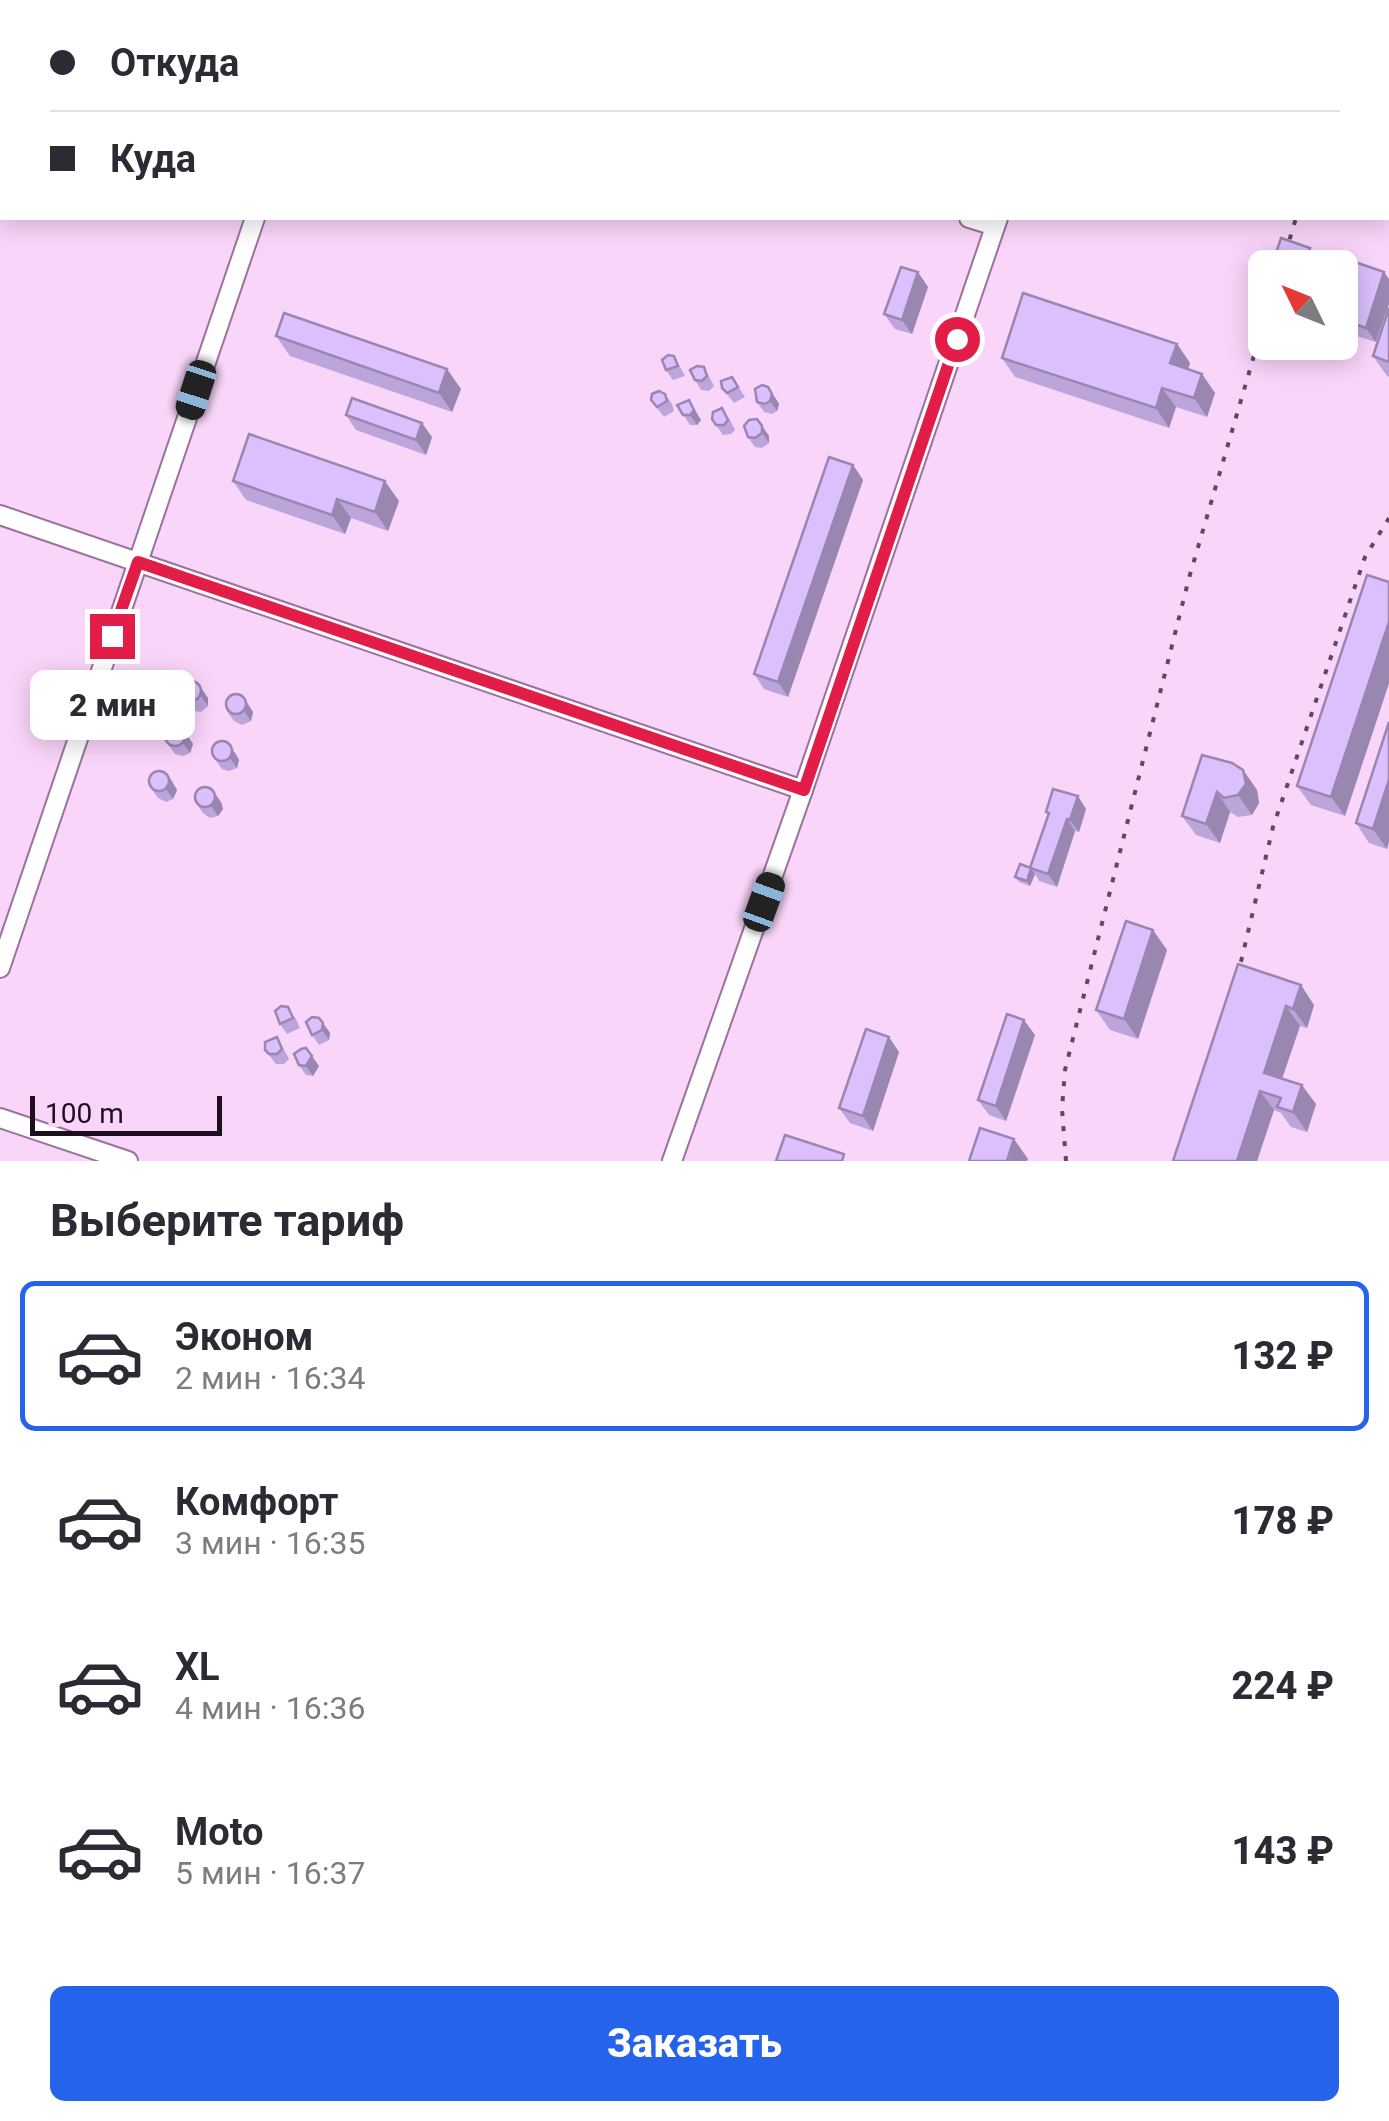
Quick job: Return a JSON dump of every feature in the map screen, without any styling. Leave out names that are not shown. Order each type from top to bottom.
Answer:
[{"type":"lane","points":[[0,968],[253,220]]},
{"type":"lane","points":[[672,1161],[804,790],[996,222]]},
{"type":"lane","points":[[0,515],[804,790]]},
{"type":"lane","points":[[0,1118],[128,1161]]},
{"type":"building","points":[[1281,238],[1310,248],[1309,250],[1277,250]]},
{"type":"building","points":[[1358,263],[1384,272],[1366,328],[1358,325]]},
{"type":"building","points":[[901,267],[918,272],[902,320],[884,314]]},
{"type":"building","points":[[1023,293],[1177,344],[1170,363],[1202,374],[1194,398],[1162,388],[1156,408],[1002,358]]},
{"type":"building","points":[[1389,308],[1389,362],[1373,356]]},
{"type":"building","points":[[284,313],[447,369],[439,393],[276,336]]},
{"type":"building","points":[[674,356],[678,366],[666,370],[662,360]]},
{"type":"building","points":[[704,367],[707,376],[702,381],[695,380],[690,370]]},
{"type":"building","points":[[732,377],[738,387],[727,393],[721,381]]},
{"type":"building","points":[[762,385],[772,394],[765,404],[757,402],[755,389]]},
{"type":"building","points":[[659,391],[667,401],[657,407],[651,400],[652,394]]},
{"type":"building","points":[[352,398],[422,423],[416,440],[346,415]]},
{"type":"building","points":[[689,400],[694,410],[683,415],[677,405]]},
{"type":"building","points":[[722,408],[728,420],[724,425],[716,425],[713,412]]},
{"type":"building","points":[[757,419],[762,433],[748,437],[744,426]]},
{"type":"building","points":[[249,434],[385,481],[375,512],[337,499],[332,515],[233,481]]},
{"type":"building","points":[[829,457],[853,465],[778,682],[754,674]]},
{"type":"building","points":[[1367,575],[1389,582],[1389,622],[1331,797],[1297,786]]},
{"type":"building","points":[[191,681],[201,691],[191,701],[181,691]]},
{"type":"building","points":[[236,694],[246,704],[236,714],[226,704]]},
{"type":"building","points":[[1389,722],[1389,780],[1373,829],[1356,823]]},
{"type":"building","points":[[175,726],[185,736],[175,746],[165,736]]},
{"type":"building","points":[[222,741],[232,751],[222,761],[212,751]]},
{"type":"building","points":[[1202,755],[1243,770],[1246,784],[1238,795],[1224,798],[1217,792],[1206,824],[1182,816]]},
{"type":"building","points":[[159,771],[169,781],[159,791],[149,781]]},
{"type":"building","points":[[205,787],[215,797],[205,807],[195,797]]},
{"type":"building","points":[[1053,789],[1078,796],[1048,874],[1030,868]]},
{"type":"building","points":[[1020,864],[1031,868],[1027,881],[1015,877]]},
{"type":"building","points":[[1126,921],[1153,930],[1124,1019],[1096,1010]]},
{"type":"building","points":[[1238,964],[1301,985],[1293,1009],[1286,1006],[1264,1073],[1302,1085],[1293,1112],[1277,1107],[1281,1098],[1260,1091],[1237,1161],[1173,1161]]},
{"type":"building","points":[[281,1006],[288,1007],[293,1018],[280,1024],[275,1011]]},
{"type":"building","points":[[1007,1014],[1024,1020],[996,1106],[978,1100]]},
{"type":"building","points":[[312,1017],[323,1023],[322,1030],[312,1035],[306,1022]]},
{"type":"building","points":[[866,1029],[889,1037],[863,1116],[839,1108]]},
{"type":"building","points":[[277,1037],[282,1049],[269,1054],[265,1042]]},
{"type":"building","points":[[306,1048],[312,1056],[306,1066],[299,1065],[294,1054]]},
{"type":"building","points":[[980,1128],[1014,1139],[1007,1161],[969,1161]]},
{"type":"building","points":[[785,1135],[844,1154],[842,1161],[776,1161]]},
{"type":"railway","points":[[1286,250],[1295,220]]},
{"type":"railway","points":[[1066,1161],[1062,1109],[1065,1070],[1189,578],[1253,360]]},
{"type":"railway","points":[[1234,991],[1273,827],[1365,557],[1389,518]]},
{"type":"route","points":[[112,636],[138,562],[804,790],[957,339]]}]
